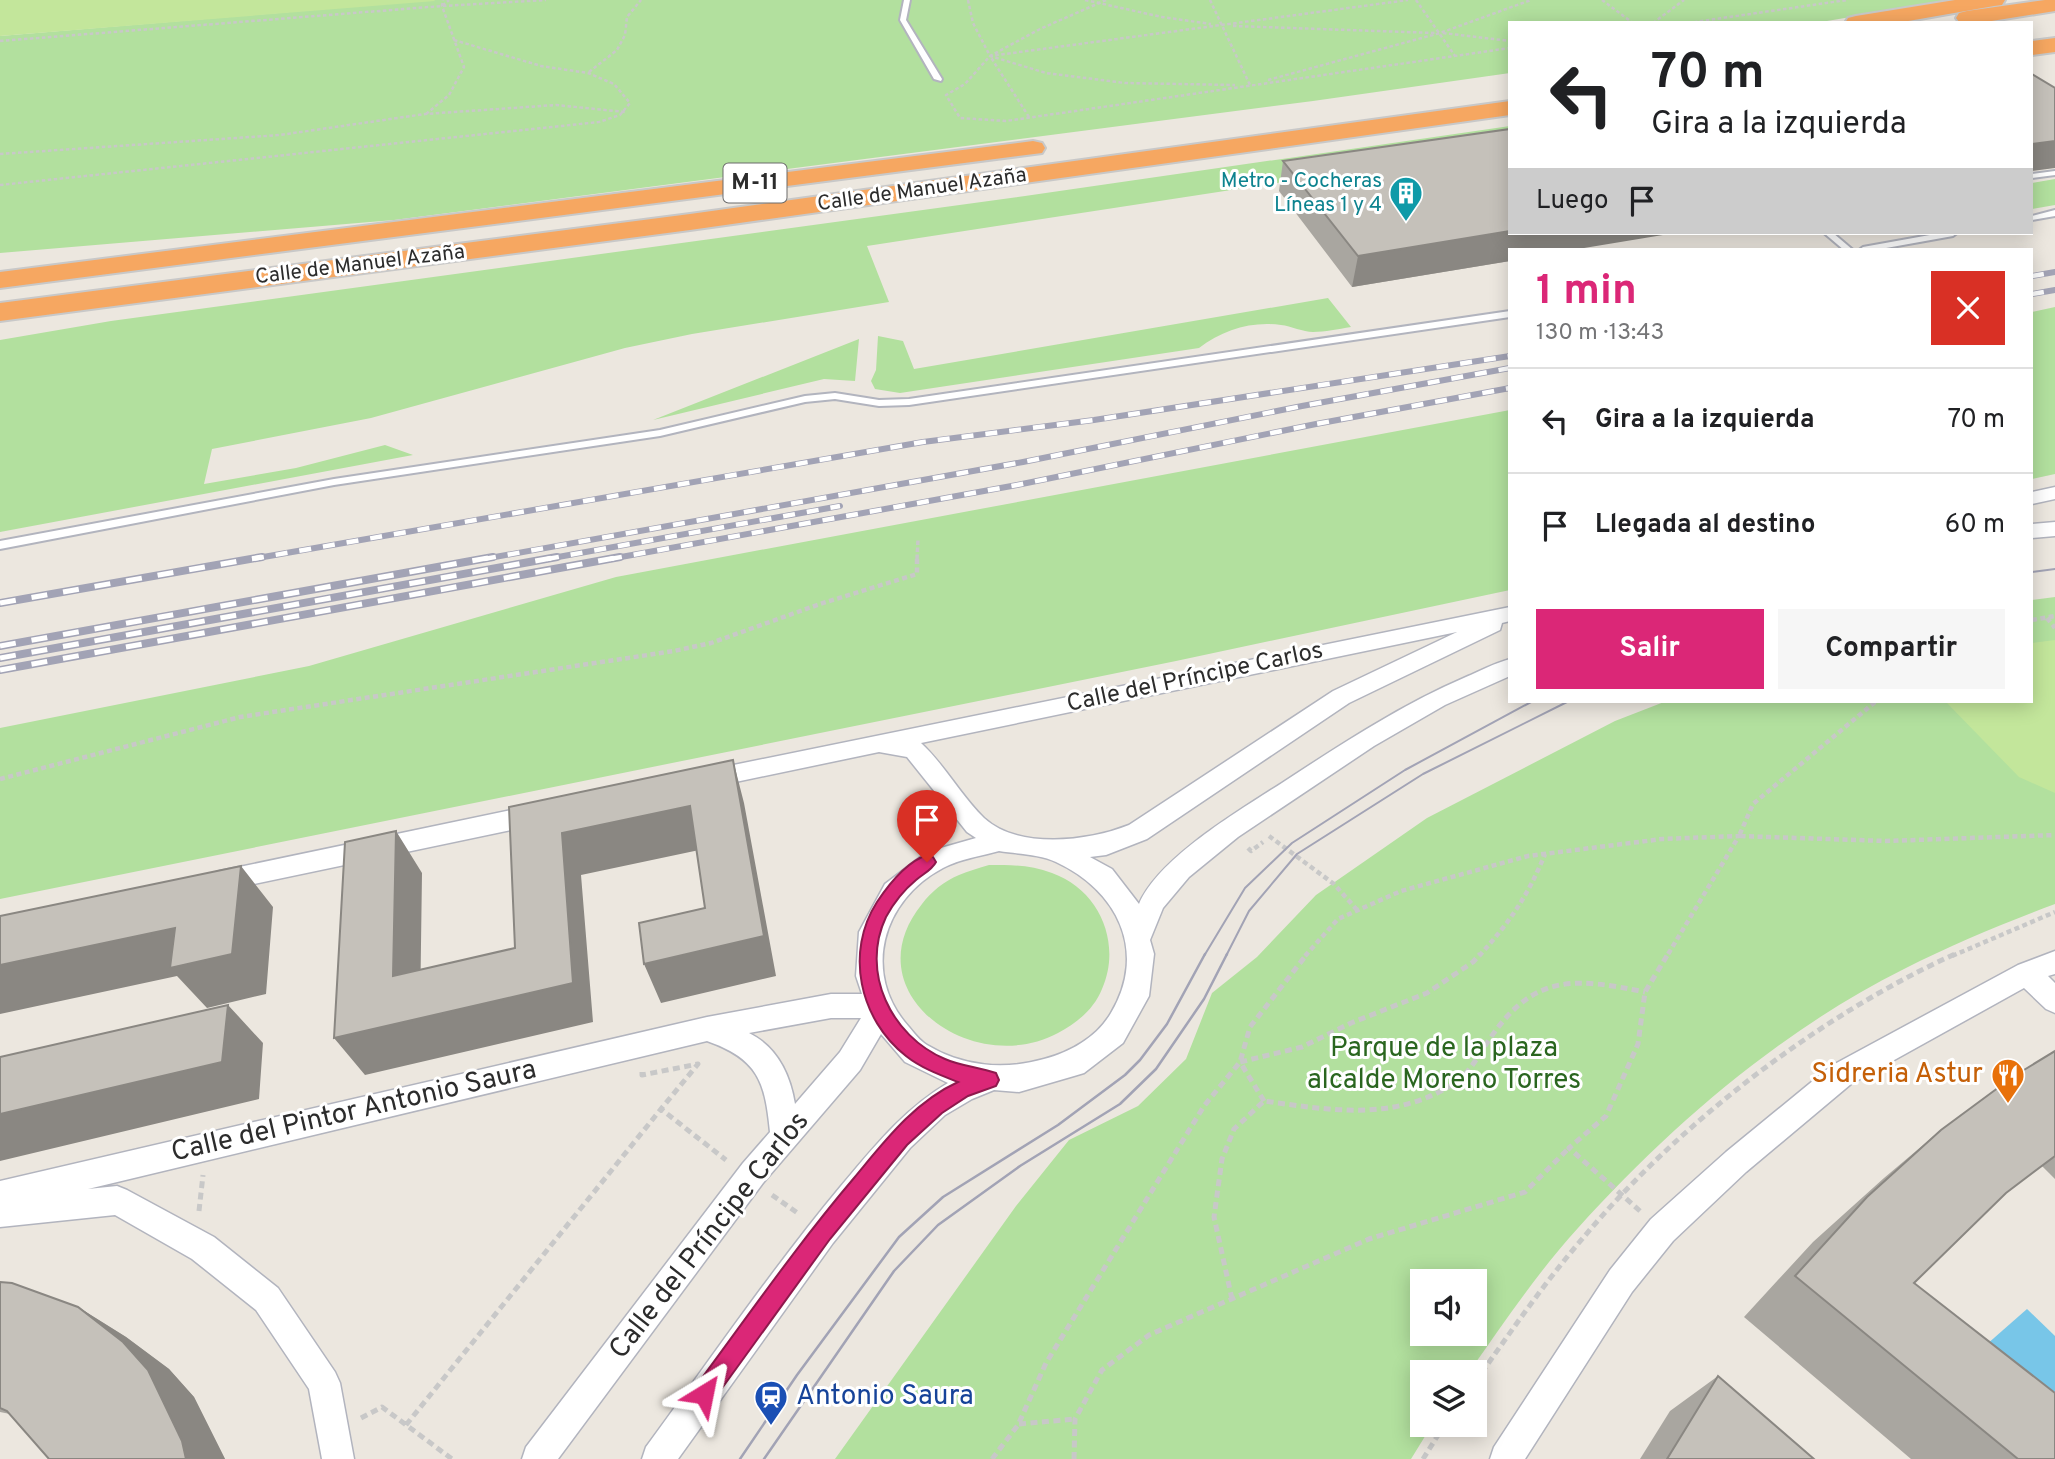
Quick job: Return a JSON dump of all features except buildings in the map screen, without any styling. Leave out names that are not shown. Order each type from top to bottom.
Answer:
[{"type":"highway","points":[[1868,21],[1994,0]]},
{"type":"highway","points":[[1947,21],[2055,5]]},
{"type":"highway","points":[[2033,31],[2055,27]]},
{"type":"highway","points":[[2033,48],[2055,46]]},
{"type":"highway","points":[[1192,128],[1508,84]]},
{"type":"highway","name":"Calle de Manuel Azaña","points":[[0,312],[690,222],[1508,108]]},
{"type":"highway","name":"Calle de Manuel Azaña","points":[[0,280],[1054,145]]},
{"type":"highway","points":[[0,332],[690,222]]},
{"type":"highway","points":[[0,262],[147,248],[269,245]]},
{"type":"street","points":[[2033,498],[2055,493]]},
{"type":"street","points":[[2033,531],[2055,529]]},
{"type":"street","name":"Calle del Príncipe Carlos","points":[[690,783],[1508,615]]},
{"type":"street","name":"Calle del Príncipe Carlos","points":[[1060,850],[1106,845],[1138,832],[1341,697],[1508,616]]},
{"type":"street","points":[[1140,935],[1152,902],[1180,870],[1229,830],[1366,740],[1437,699],[1508,668]]},
{"type":"street","points":[[879,743],[914,750],[976,825],[999,841]]},
{"type":"street","points":[[203,885],[568,808]]},
{"type":"street","points":[[999,841],[1041,844],[1060,850],[1103,875],[1119,892],[1132,913],[1140,935],[1141,971],[1131,1006],[1117,1028],[1098,1047],[1074,1063],[1048,1074],[1018,1079],[989,1080],[961,1074],[935,1065],[912,1050],[893,1032],[878,1009],[869,983],[867,960],[870,936],[891,894],[927,862],[950,851],[999,841]]},
{"type":"street","points":[[1506,1459],[1621,1282],[1662,1230],[1736,1162],[1841,1074],[2026,973],[2055,962]]},
{"type":"street","points":[[2026,973],[2055,1001]]},
{"type":"street","name":"Calle del Pintor Antonio Saura","points":[[0,1195],[708,1029],[831,1006],[878,1009]]},
{"type":"street","name":"Calle del Príncipe Carlos","points":[[538,1459],[750,1178],[850,1061],[878,1009]]},
{"type":"street","points":[[708,1029],[735,1037],[768,1062],[781,1096],[785,1137]]},
{"type":"street","points":[[658,1459],[822,1232],[900,1138],[935,1106],[962,1090],[989,1080]]},
{"type":"street","points":[[0,1212],[117,1200],[196,1244],[267,1299],[324,1383],[335,1446]]},
{"type":"lane","points":[[907,0],[903,20],[938,79]]},
{"type":"lane","points":[[2033,176],[2055,173]]},
{"type":"lane","points":[[2033,218],[2055,213]]},
{"type":"lane","points":[[1830,235],[1847,248]]},
{"type":"lane","points":[[1874,248],[1942,235]]},
{"type":"lane","points":[[0,545],[334,482],[660,433],[820,396],[848,397],[879,403],[909,402],[1508,314]]},
{"type":"path","points":[[425,114],[449,95],[464,67],[442,6],[443,0]]},
{"type":"path","points":[[442,6],[448,0]]},
{"type":"path","points":[[0,41],[545,0]]},
{"type":"path","points":[[589,73],[614,56],[629,30],[627,17],[641,0]]},
{"type":"path","points":[[968,0],[973,23],[990,56],[1029,117]]},
{"type":"path","points":[[1084,0],[1162,18],[1219,25],[1440,33],[1508,41]]},
{"type":"path","points":[[1106,0],[990,56],[965,84],[946,95],[960,118],[1006,121],[1508,48]]},
{"type":"path","points":[[1210,0],[1219,25],[1250,85]]},
{"type":"path","points":[[990,56],[1408,0]]},
{"type":"path","points":[[1416,0],[1455,56]]},
{"type":"path","points":[[990,56],[1046,72],[1125,83],[1250,85],[1440,33],[1531,0]]},
{"type":"path","points":[[1602,0],[1630,21]]},
{"type":"path","points":[[1656,21],[1684,0]]},
{"type":"path","points":[[1702,21],[1847,0]]},
{"type":"path","points":[[0,185],[507,134],[617,119],[626,112],[630,103],[614,84],[589,73],[541,66],[454,40]]},
{"type":"path","points":[[0,154],[280,135],[425,114],[556,105],[626,112]]},
{"type":"path","points":[[0,779],[240,718],[711,643],[820,604],[918,574],[919,540]]},
{"type":"path","points":[[2033,620],[2055,616]]},
{"type":"path","points":[[2046,617],[2055,628]]},
{"type":"path","points":[[1074,1459],[1075,1419],[1102,1370],[1149,1335],[1369,1239],[1525,1192],[1606,1116],[1638,1044],[1645,992],[1739,836],[1753,804],[1874,703]]},
{"type":"path","points":[[1229,830],[1251,851],[1271,835],[1334,884],[1358,911]]},
{"type":"path","points":[[992,1459],[1018,1424],[1046,1363],[1204,1106],[1240,1062],[1250,1027],[1338,919],[1401,891],[1528,856],[1662,839],[1739,836],[1886,841],[2055,835]]},
{"type":"path","points":[[1240,1062],[1302,1046],[1427,993],[1474,962],[1506,926],[1531,889],[1545,854]]},
{"type":"path","points":[[1487,1366],[1585,1236],[1700,1119],[1768,1065],[1836,1017],[1909,975],[1998,933],[2055,912]]},
{"type":"path","points":[[1232,1299],[1214,1217],[1222,1159],[1234,1129],[1264,1101],[1384,1111],[1436,1094],[1471,1069],[1491,1037],[1516,1006],[1548,983],[1586,980],[1645,992]]},
{"type":"path","points":[[406,1425],[698,1064],[642,1075],[645,1045]]},
{"type":"path","points":[[1240,1062],[1264,1101]]},
{"type":"path","points":[[661,1109],[822,1232]]},
{"type":"path","points":[[196,1244],[206,1147]]},
{"type":"path","points":[[1569,1148],[1662,1230]]},
{"type":"path","points":[[335,1446],[382,1406],[452,1459]]},
{"type":"path","points":[[1018,1424],[1075,1419]]},
{"type":"path","points":[[1423,1459],[1437,1437]]},
{"type":"green space","points":[[0,0],[434,0],[435,1],[0,36]]},
{"type":"green space","points":[[434,0],[1952,0],[1827,21],[1508,21],[1508,73],[394,220],[0,253],[0,36]]},
{"type":"green space","points":[[1508,126],[1508,147],[867,246],[889,302],[692,334],[625,348],[371,418],[212,449],[204,484],[296,468],[385,445],[413,455],[0,532],[0,340],[111,321],[1025,196]]},
{"type":"green space","points":[[2055,179],[2055,205],[2033,209],[2033,183]]},
{"type":"green space","points":[[1328,298],[1351,327],[1313,332],[1281,325],[1259,324],[1218,336],[1199,348],[900,393],[875,389],[871,381],[876,370],[878,336],[903,341],[914,369]]},
{"type":"green space","points":[[2055,307],[2055,474],[2033,479],[2033,312]]},
{"type":"green space","points":[[859,339],[855,381],[824,379],[653,420]]},
{"type":"green space","points":[[1508,410],[1508,590],[1176,661],[0,899],[0,728],[309,666],[616,577]]},
{"type":"green space","name":"Parque de la plaza alcalde Moreno Torres","points":[[2055,597],[2055,904],[1941,951],[1858,994],[1814,1021],[1729,1083],[1650,1153],[1563,1245],[1477,1360],[1410,1360],[1410,1437],[1425,1437],[1411,1459],[835,1459],[1016,1206],[1069,1140],[1138,1106],[1186,1059],[1212,993],[1257,957],[1316,895],[1427,818],[1615,721],[1661,703],[2033,703],[2033,600]]},
{"type":"green space","points":[[2055,640],[2055,793],[2019,777],[1947,703],[2033,703],[2033,643]]},
{"type":"green space","points":[[989,865],[1036,868],[1069,881],[1094,905],[1108,937],[1108,972],[1094,1003],[1084,1015],[1065,1029],[1025,1044],[990,1045],[958,1036],[931,1019],[911,996],[901,968],[904,937],[922,904],[938,887],[953,877]]},
{"type":"water","points":[[2027,1309],[2055,1336],[2055,1413],[1986,1345]]},
{"type":"tram line","points":[[2033,572],[2055,569]]},
{"type":"tram line","points":[[1204,956],[1245,888],[1292,843],[1405,770],[1529,703]]},
{"type":"tram line","points":[[1226,956],[1249,911],[1297,854],[1423,774],[1565,703]]},
{"type":"tram line","points":[[740,1459],[797,1375],[899,1237],[943,1197],[1058,1125],[1125,1075],[1167,1024],[1205,954]]},
{"type":"tram line","points":[[764,1459],[894,1271],[938,1225],[1020,1166],[1120,1104],[1156,1069],[1204,999],[1227,954]]},
{"type":"railway","points":[[2033,276],[2055,272]]},
{"type":"railway","points":[[2033,294],[2055,290]]},
{"type":"railway","points":[[252,559],[923,442],[1094,420],[1508,356]]},
{"type":"railway","points":[[484,559],[1023,462],[1508,368]]},
{"type":"railway","points":[[610,559],[1017,485],[1316,424],[1508,388]]},
{"type":"railway","points":[[547,559],[840,506]]},
{"type":"railway","points":[[0,603],[262,557]]},
{"type":"railway","points":[[0,646],[493,557]]},
{"type":"railway","points":[[0,658],[557,557]]},
{"type":"railway","points":[[0,670],[620,557]]},
{"type":"place","name":"Metro - Cocheras Líneas 1 y 4","points":[[1406,223]]},
{"type":"place","name":"Sidreria Astur","points":[[2008,1105]]},
{"type":"place","name":"Antonio Saura","points":[[771,1427]]},
{"type":"route","points":[[704,1394],[822,1232],[900,1138],[935,1106],[962,1090],[989,1080],[935,1065],[912,1050],[893,1032],[880,1012],[869,983],[867,960],[870,936],[879,914],[891,894],[927,862]]}]
